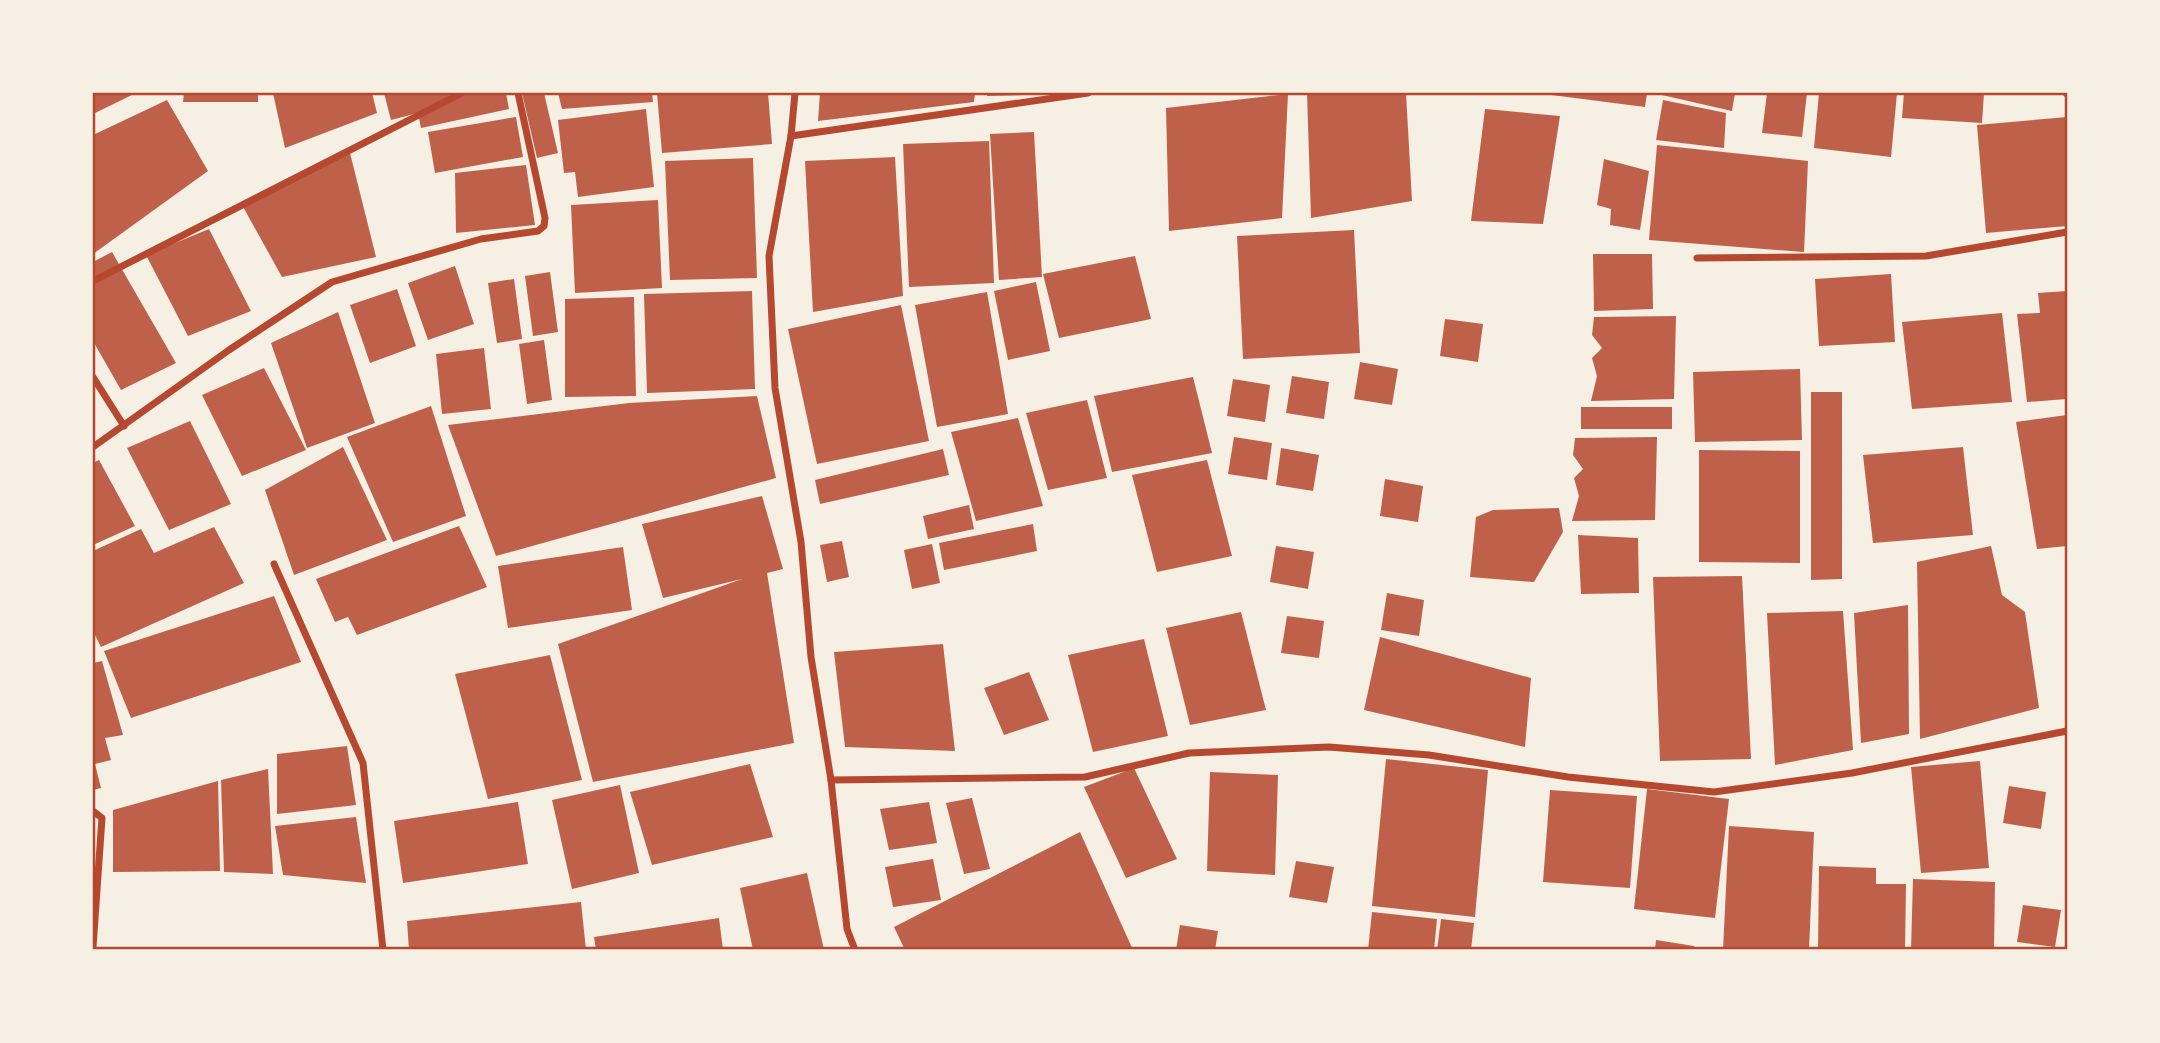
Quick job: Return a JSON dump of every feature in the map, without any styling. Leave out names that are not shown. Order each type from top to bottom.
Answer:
[{"type":"street","points":[[93,281],[462,93]]},
{"type":"street","points":[[93,447],[229,350],[332,282],[481,239],[538,231],[544,226],[518,93]]},
{"type":"street","points":[[795,93],[791,135],[769,256],[775,388],[801,542],[811,657],[831,780],[846,929],[855,950]]},
{"type":"street","points":[[791,135],[1088,93]]},
{"type":"street","points":[[1696,258],[1926,256],[2067,232]]},
{"type":"street","points":[[93,377],[124,426]]},
{"type":"street","points":[[274,564],[363,764],[383,950]]},
{"type":"street","points":[[831,780],[1085,777],[1189,753],[1329,747],[1429,755],[1568,777],[1714,792],[1852,774],[2067,731]]},
{"type":"street","points":[[93,811],[102,818],[93,947]]},
{"type":"building","points":[[93,93],[136,93],[93,114]]},
{"type":"building","points":[[184,93],[258,93],[258,102],[183,102]]},
{"type":"building","points":[[273,93],[372,93],[377,113],[285,148]]},
{"type":"building","points":[[384,93],[506,93],[509,109],[421,128],[418,113],[391,120]]},
{"type":"building","points":[[522,93],[544,93],[558,153],[537,158]]},
{"type":"building","points":[[558,93],[652,93],[653,102],[562,109]]},
{"type":"building","points":[[657,93],[768,93],[772,144],[662,153]]},
{"type":"building","points":[[820,93],[975,93],[974,102],[818,121]]},
{"type":"building","points":[[987,93],[1024,93],[1024,95],[987,96]]},
{"type":"building","points":[[1307,93],[1406,93],[1412,201],[1311,218]]},
{"type":"building","points":[[1536,93],[1647,93],[1645,107]]},
{"type":"building","points":[[1653,93],[1735,93],[1732,111]]},
{"type":"building","points":[[1767,93],[1807,93],[1802,137],[1762,133]]},
{"type":"building","points":[[1819,93],[1897,93],[1891,157],[1814,148]]},
{"type":"building","points":[[1904,93],[1984,93],[1982,123],[1902,118]]},
{"type":"building","points":[[1288,94],[1282,218],[1169,231],[1166,108]]},
{"type":"building","points":[[167,100],[208,171],[93,254],[93,135]]},
{"type":"building","points":[[1663,100],[1726,113],[1724,148],[1656,140]]},
{"type":"building","points":[[646,109],[654,187],[578,197],[575,172],[564,173],[558,120]]},
{"type":"building","points":[[1485,109],[1560,116],[1543,224],[1471,221]]},
{"type":"building","points":[[516,117],[523,157],[435,173],[428,132]]},
{"type":"building","points":[[2067,117],[2067,226],[1986,233],[1977,125]]},
{"type":"building","points":[[1034,132],[1042,277],[999,280],[990,134]]},
{"type":"building","points":[[989,141],[994,283],[909,287],[903,144]]},
{"type":"building","points":[[1657,145],[1808,161],[1804,252],[1649,240]]},
{"type":"building","points":[[349,149],[376,257],[282,277],[242,205]]},
{"type":"building","points":[[895,157],[903,296],[813,312],[805,161]]},
{"type":"building","points":[[753,158],[757,278],[670,280],[665,161]]},
{"type":"building","points":[[1604,159],[1649,171],[1640,230],[1610,225],[1611,209],[1597,205]]},
{"type":"building","points":[[526,165],[535,225],[456,233],[455,173]]},
{"type":"building","points":[[658,200],[662,288],[575,293],[571,205]]},
{"type":"building","points":[[209,229],[251,311],[188,336],[146,255]]},
{"type":"building","points":[[1354,230],[1360,353],[1243,359],[1237,236]]},
{"type":"building","points":[[112,252],[176,363],[121,390],[93,341],[93,262]]},
{"type":"building","points":[[1593,254],[1652,254],[1653,309],[1594,311]]},
{"type":"building","points":[[1135,256],[1151,319],[1059,338],[1043,274]]},
{"type":"building","points":[[455,266],[474,324],[428,340],[408,283]]},
{"type":"building","points":[[550,272],[558,332],[533,336],[525,276]]},
{"type":"building","points":[[1891,274],[1895,342],[1819,346],[1815,279]]},
{"type":"building","points":[[514,279],[522,339],[497,343],[488,283]]},
{"type":"building","points":[[1036,282],[1050,351],[1008,360],[994,291]]},
{"type":"building","points":[[397,289],[416,346],[370,363],[350,305]]},
{"type":"building","points":[[752,291],[755,389],[647,393],[644,294]]},
{"type":"building","points":[[2067,291],[2067,399],[2027,402],[2017,314],[2040,313],[2038,293]]},
{"type":"building","points":[[987,292],[1008,414],[937,427],[915,305]]},
{"type":"building","points":[[634,297],[636,396],[565,397],[565,299]]},
{"type":"building","points":[[901,305],[929,441],[817,464],[788,329]]},
{"type":"building","points":[[338,312],[375,423],[307,448],[271,343]]},
{"type":"building","points":[[2002,313],[2012,402],[1912,409],[1902,322]]},
{"type":"building","points":[[1676,316],[1674,399],[1591,401],[1597,376],[1592,358],[1602,348],[1592,335],[1594,317]]},
{"type":"building","points":[[1445,319],[1483,324],[1478,362],[1440,356]]},
{"type":"building","points":[[544,340],[552,400],[527,404],[519,344]]},
{"type":"building","points":[[484,348],[491,409],[442,414],[436,354]]},
{"type":"building","points":[[1360,362],[1398,369],[1392,405],[1354,399]]},
{"type":"building","points":[[264,368],[306,450],[242,476],[202,395]]},
{"type":"building","points":[[1800,369],[1802,440],[1695,442],[1693,372]]},
{"type":"building","points":[[1292,376],[1329,382],[1324,419],[1286,413]]},
{"type":"building","points":[[1193,377],[1212,453],[1112,472],[1094,396]]},
{"type":"building","points":[[1233,379],[1270,385],[1265,422],[1227,416]]},
{"type":"building","points":[[1811,392],[1842,392],[1842,579],[1811,580]]},
{"type":"building","points":[[757,396],[776,478],[496,556],[448,425],[629,403]]},
{"type":"building","points":[[1087,400],[1107,478],[1048,490],[1026,413]]},
{"type":"building","points":[[431,406],[466,516],[393,542],[347,437]]},
{"type":"building","points":[[1581,407],[1672,407],[1672,429],[1581,429]]},
{"type":"building","points":[[2067,415],[2067,546],[2037,549],[2016,422]]},
{"type":"building","points":[[1018,418],[1043,506],[976,521],[951,432]]},
{"type":"building","points":[[190,421],[231,504],[169,530],[127,448]]},
{"type":"building","points":[[1234,437],[1272,443],[1267,480],[1228,474]]},
{"type":"building","points":[[1657,437],[1655,520],[1572,521],[1579,496],[1574,478],[1583,469],[1573,455],[1575,438]]},
{"type":"building","points":[[343,447],[387,540],[294,575],[265,490]]},
{"type":"building","points":[[1963,447],[1973,535],[1873,543],[1863,455]]},
{"type":"building","points":[[1281,448],[1319,455],[1313,491],[1276,485]]},
{"type":"building","points":[[943,449],[949,475],[820,504],[815,480]]},
{"type":"building","points":[[1699,450],[1800,451],[1800,563],[1699,562]]},
{"type":"building","points":[[99,460],[135,526],[93,545],[93,463]]},
{"type":"building","points":[[1207,460],[1232,556],[1157,572],[1132,475]]},
{"type":"building","points":[[1385,479],[1423,486],[1418,522],[1380,516]]},
{"type":"building","points":[[762,496],[783,569],[767,573],[794,743],[593,782],[558,644],[742,579],[663,598],[642,524]]},
{"type":"building","points":[[969,505],[974,529],[928,539],[923,516]]},
{"type":"building","points":[[1559,508],[1563,532],[1534,582],[1470,577],[1476,517],[1493,510]]},
{"type":"building","points":[[1033,524],[1037,551],[944,570],[939,543]]},
{"type":"building","points":[[459,526],[487,587],[357,635],[348,617],[335,622],[316,579]]},
{"type":"building","points":[[214,527],[244,583],[101,647],[93,631],[93,551],[141,529],[154,553]]},
{"type":"building","points":[[1578,535],[1638,538],[1639,593],[1581,594]]},
{"type":"building","points":[[842,541],[849,577],[827,582],[820,545]]},
{"type":"building","points":[[932,544],[940,583],[912,589],[904,550]]},
{"type":"building","points":[[1276,546],[1314,552],[1308,589],[1270,582]]},
{"type":"building","points":[[1991,546],[2002,595],[2025,612],[2039,708],[1920,739],[1917,562]]},
{"type":"building","points":[[623,547],[632,610],[508,628],[498,566]]},
{"type":"building","points":[[1742,576],[1751,759],[1660,761],[1653,577]]},
{"type":"building","points":[[1387,593],[1424,600],[1419,636],[1381,630]]},
{"type":"building","points":[[274,596],[301,662],[131,718],[104,651]]},
{"type":"building","points":[[1908,605],[1909,734],[1861,743],[1854,613]]},
{"type":"building","points":[[1843,611],[1853,750],[1775,765],[1767,613]]},
{"type":"building","points":[[1241,612],[1266,710],[1190,725],[1166,628]]},
{"type":"building","points":[[1287,616],[1324,621],[1319,658],[1281,653]]},
{"type":"building","points":[[1380,637],[1531,678],[1525,747],[1364,710]]},
{"type":"building","points":[[1144,639],[1168,736],[1093,752],[1068,655]]},
{"type":"building","points":[[943,644],[955,751],[845,747],[834,652]]},
{"type":"building","points":[[550,655],[582,780],[488,799],[455,674]]},
{"type":"building","points":[[102,661],[123,735],[105,738],[111,760],[95,764],[101,788],[93,790],[93,663]]},
{"type":"building","points":[[1029,672],[1049,720],[1004,735],[984,688]]},
{"type":"building","points":[[347,746],[356,805],[277,814],[277,754]]},
{"type":"building","points":[[1386,759],[1488,770],[1475,917],[1372,906]]},
{"type":"building","points":[[1980,761],[1989,868],[1921,873],[1911,767]]},
{"type":"building","points":[[750,764],[773,837],[652,865],[630,792]]},
{"type":"building","points":[[1134,768],[1177,859],[1126,878],[1084,787]]},
{"type":"building","points":[[268,769],[273,874],[224,872],[221,780]]},
{"type":"building","points":[[1210,772],[1278,775],[1275,875],[1207,871]]},
{"type":"building","points":[[218,781],[220,871],[113,872],[113,810]]},
{"type":"building","points":[[620,785],[639,873],[572,889],[552,800]]},
{"type":"building","points":[[2009,786],[2046,792],[2041,829],[2003,823]]},
{"type":"building","points":[[1647,789],[1729,799],[1715,918],[1634,909]]},
{"type":"building","points":[[1550,790],[1637,796],[1630,888],[1543,882]]},
{"type":"building","points":[[972,798],[990,869],[964,874],[946,803]]},
{"type":"building","points":[[518,802],[528,864],[403,883],[394,821]]},
{"type":"building","points":[[929,802],[937,843],[889,850],[880,809]]},
{"type":"building","points":[[356,817],[366,883],[283,875],[275,826]]},
{"type":"building","points":[[1729,826],[1814,832],[1809,950],[1723,950]]},
{"type":"building","points":[[1080,832],[1133,950],[905,950],[894,927]]},
{"type":"building","points":[[933,859],[941,900],[893,907],[885,867]]},
{"type":"building","points":[[1296,861],[1334,867],[1327,903],[1289,897]]},
{"type":"building","points":[[1819,866],[1876,868],[1876,884],[1906,884],[1905,950],[1818,950]]},
{"type":"building","points":[[807,873],[824,950],[753,950],[740,888]]},
{"type":"building","points":[[1913,879],[1995,882],[1994,950],[1911,950]]},
{"type":"building","points":[[581,902],[586,950],[409,950],[407,921]]},
{"type":"building","points":[[2023,905],[2061,910],[2055,947],[2017,942]]},
{"type":"building","points":[[1372,912],[1437,919],[1434,950],[1368,950]]},
{"type":"building","points":[[719,918],[723,950],[596,950],[594,937]]},
{"type":"building","points":[[1441,919],[1474,923],[1471,950],[1437,950]]},
{"type":"building","points":[[1180,925],[1218,931],[1215,950],[1176,950]]},
{"type":"building","points":[[1656,940],[1694,946],[1694,950],[1655,950]]}]
